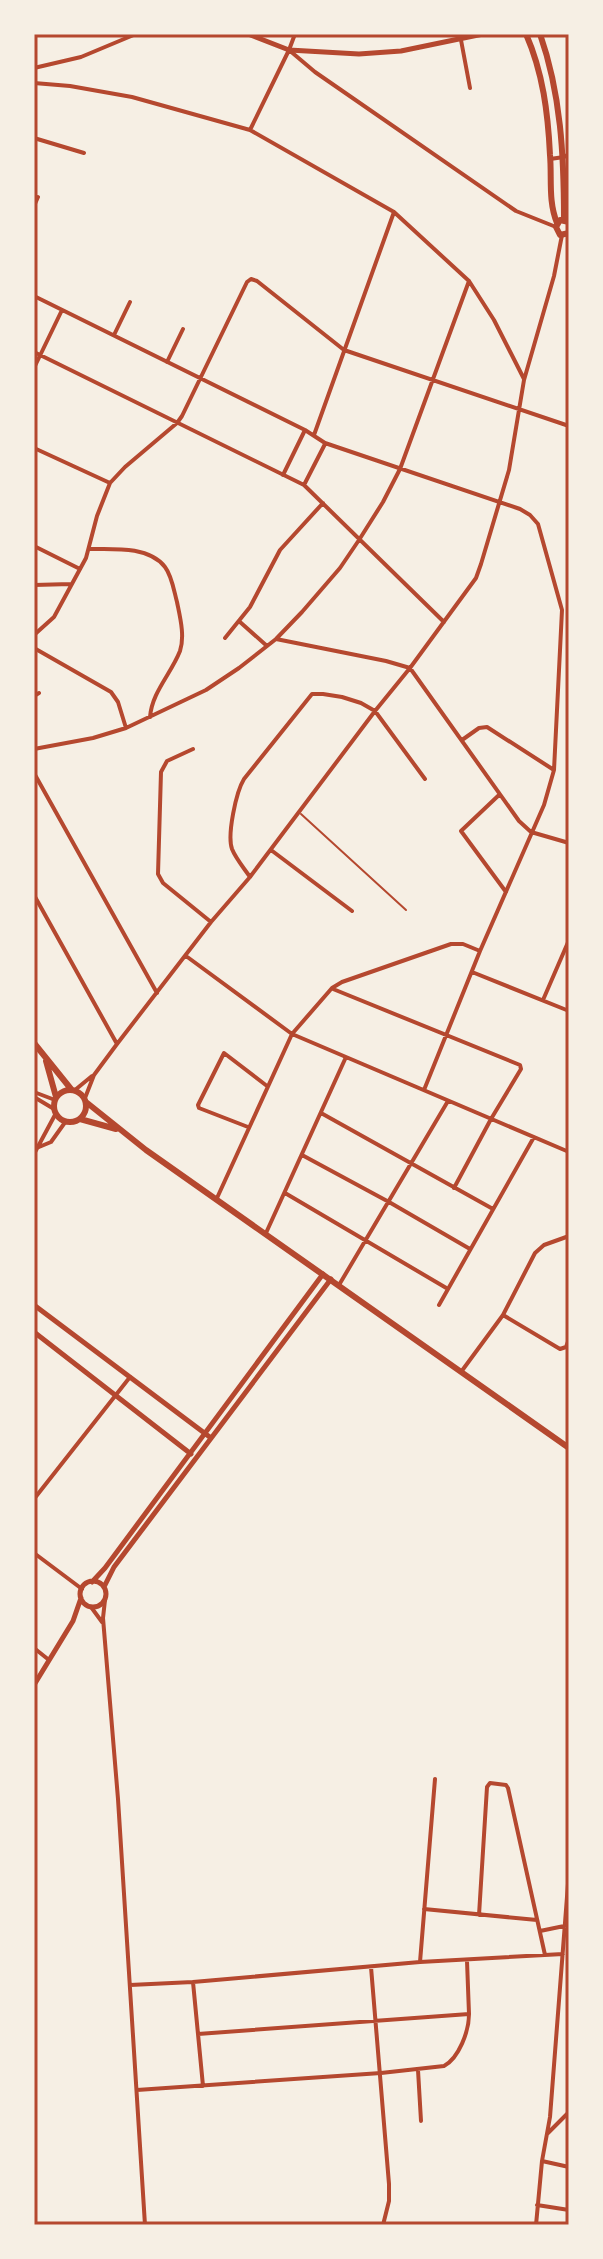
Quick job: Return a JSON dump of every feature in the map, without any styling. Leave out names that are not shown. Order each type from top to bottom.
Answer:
[{"type":"main road","points":[[526,34],[546,98],[552,212],[561,223]]},
{"type":"main road","points":[[540,34],[552,77],[566,156],[558,233],[567,235]]},
{"type":"main road","points":[[34,1043],[73,1090],[120,1130],[569,1448]]},
{"type":"main road","points":[[46,1061],[56,1098],[55,1111],[66,1121],[74,1122],[86,1110],[86,1100]]},
{"type":"main road","points":[[56,1098],[62,1092],[73,1090]]},
{"type":"main road","points":[[80,1119],[120,1130]]},
{"type":"street","points":[[34,68],[90,54],[136,34]]},
{"type":"street","points":[[248,34],[289,50],[359,54],[401,51],[483,34]]},
{"type":"street","points":[[250,130],[295,34]]},
{"type":"street","points":[[461,40],[470,88]]},
{"type":"street","points":[[289,50],[315,72],[516,211],[561,223]]},
{"type":"street","points":[[34,83],[132,97],[250,130],[394,212],[469,281],[494,320],[524,380]]},
{"type":"street","points":[[34,138],[84,153]]},
{"type":"street","points":[[550,159],[566,156]]},
{"type":"street","points":[[34,206],[38,197]]},
{"type":"street","points":[[314,435],[394,212]]},
{"type":"street","points":[[73,1090],[94,1075],[211,922],[250,877],[476,578],[509,470],[524,380],[567,235]]},
{"type":"street","points":[[34,635],[54,617],[90,549],[97,516],[110,483],[177,423],[251,279],[344,350],[569,426]]},
{"type":"street","points":[[34,749],[93,738],[126,728],[206,690],[276,639],[302,612],[340,568],[383,502],[400,469],[469,281]]},
{"type":"street","points":[[34,296],[305,430],[325,443],[500,502],[530,515],[538,524],[562,610],[554,770],[544,805],[424,1090]]},
{"type":"street","points":[[114,335],[130,302]]},
{"type":"street","points":[[34,368],[62,310]]},
{"type":"street","points":[[167,362],[183,329]]},
{"type":"street","points":[[34,352],[304,485],[444,622]]},
{"type":"street","points":[[283,475],[305,430]]},
{"type":"street","points":[[304,485],[325,443]]},
{"type":"street","points":[[34,448],[110,483]]},
{"type":"street","points":[[225,638],[254,600],[280,550],[323,503]]},
{"type":"street","points":[[34,546],[80,569]]},
{"type":"street","points":[[90,549],[145,553],[165,567],[170,578],[180,613],[182,640],[180,650],[154,698],[150,717]]},
{"type":"street","points":[[34,585],[71,584]]},
{"type":"street","points":[[562,610],[569,611]]},
{"type":"street","points":[[240,622],[267,646]]},
{"type":"street","points":[[276,639],[410,668],[519,821],[531,832],[569,843]]},
{"type":"street","points":[[34,648],[111,692],[118,702],[126,728]]},
{"type":"street","points":[[250,877],[233,852],[230,840],[239,787],[312,694],[342,697],[375,711],[425,779]]},
{"type":"street","points":[[462,740],[479,728],[487,727],[554,770]]},
{"type":"street","points":[[193,749],[167,761],[161,772],[158,874],[163,883],[211,922]]},
{"type":"street","points":[[34,773],[157,993]]},
{"type":"street","points":[[499,795],[461,831],[506,892]]},
{"type":"street","points":[[270,850],[352,911]]},
{"type":"street","points":[[34,895],[117,1044]]},
{"type":"street","points":[[543,1000],[569,940]]},
{"type":"street","points":[[217,1198],[292,1034],[332,988],[451,944],[463,944],[480,951]]},
{"type":"street","points":[[186,956],[292,1034],[569,1152]]},
{"type":"street","points":[[472,972],[569,1011]]},
{"type":"street","points":[[332,988],[521,1067],[454,1188]]},
{"type":"street","points":[[248,1127],[199,1108],[222,1054],[267,1086]]},
{"type":"street","points":[[266,1233],[346,1057]]},
{"type":"street","points":[[86,1100],[94,1075]]},
{"type":"street","points":[[34,1095],[56,1098]]},
{"type":"street","points":[[34,1095],[55,1111],[34,1154]]},
{"type":"street","points":[[339,1285],[448,1100]]},
{"type":"street","points":[[321,1113],[493,1209]]},
{"type":"street","points":[[39,1147],[51,1142],[66,1121]]},
{"type":"street","points":[[439,1305],[534,1137]]},
{"type":"street","points":[[302,1155],[470,1249]]},
{"type":"street","points":[[285,1193],[448,1289]]},
{"type":"street","points":[[461,1372],[503,1315],[535,1253],[544,1245],[569,1236]]},
{"type":"street","points":[[145,2225],[104,1587],[114,1567],[193,1456],[205,1433],[323,1274]]},
{"type":"street","points":[[34,1685],[73,1621],[82,1589],[105,1568],[193,1456],[211,1438],[331,1279]]},
{"type":"street","points":[[34,1305],[211,1438]]},
{"type":"street","points":[[503,1315],[560,1349],[566,1347],[569,1339]]},
{"type":"street","points":[[34,1332],[193,1456]]},
{"type":"street","points":[[34,1499],[130,1377]]},
{"type":"street","points":[[34,1553],[82,1589]]},
{"type":"street","points":[[92,1582],[104,1587]]},
{"type":"street","points":[[81,1598],[104,1624]]},
{"type":"street","points":[[73,1621],[105,1600]]},
{"type":"street","points":[[34,1648],[49,1660]]},
{"type":"street","points":[[420,1962],[435,1779]]},
{"type":"street","points":[[479,1915],[487,1787],[490,1783],[506,1785],[545,1955]]},
{"type":"street","points":[[536,2225],[567,1925],[569,1871]]},
{"type":"street","points":[[424,1909],[538,1920]]},
{"type":"street","points":[[540,1931],[567,1925]]},
{"type":"street","points":[[129,1985],[563,1954]]},
{"type":"street","points":[[137,2090],[444,2066],[453,2061],[468,2028],[467,1960]]},
{"type":"street","points":[[371,1967],[389,2184],[383,2225]]},
{"type":"street","points":[[193,1982],[203,2086]]},
{"type":"street","points":[[198,2034],[469,2014]]},
{"type":"street","points":[[418,2070],[421,2121]]},
{"type":"street","points":[[547,2133],[566,2120],[569,2112]]},
{"type":"street","points":[[542,2161],[569,2167]]},
{"type":"street","points":[[537,2205],[569,2210]]},
{"type":"lane","points":[[299,812],[406,910]]}]
